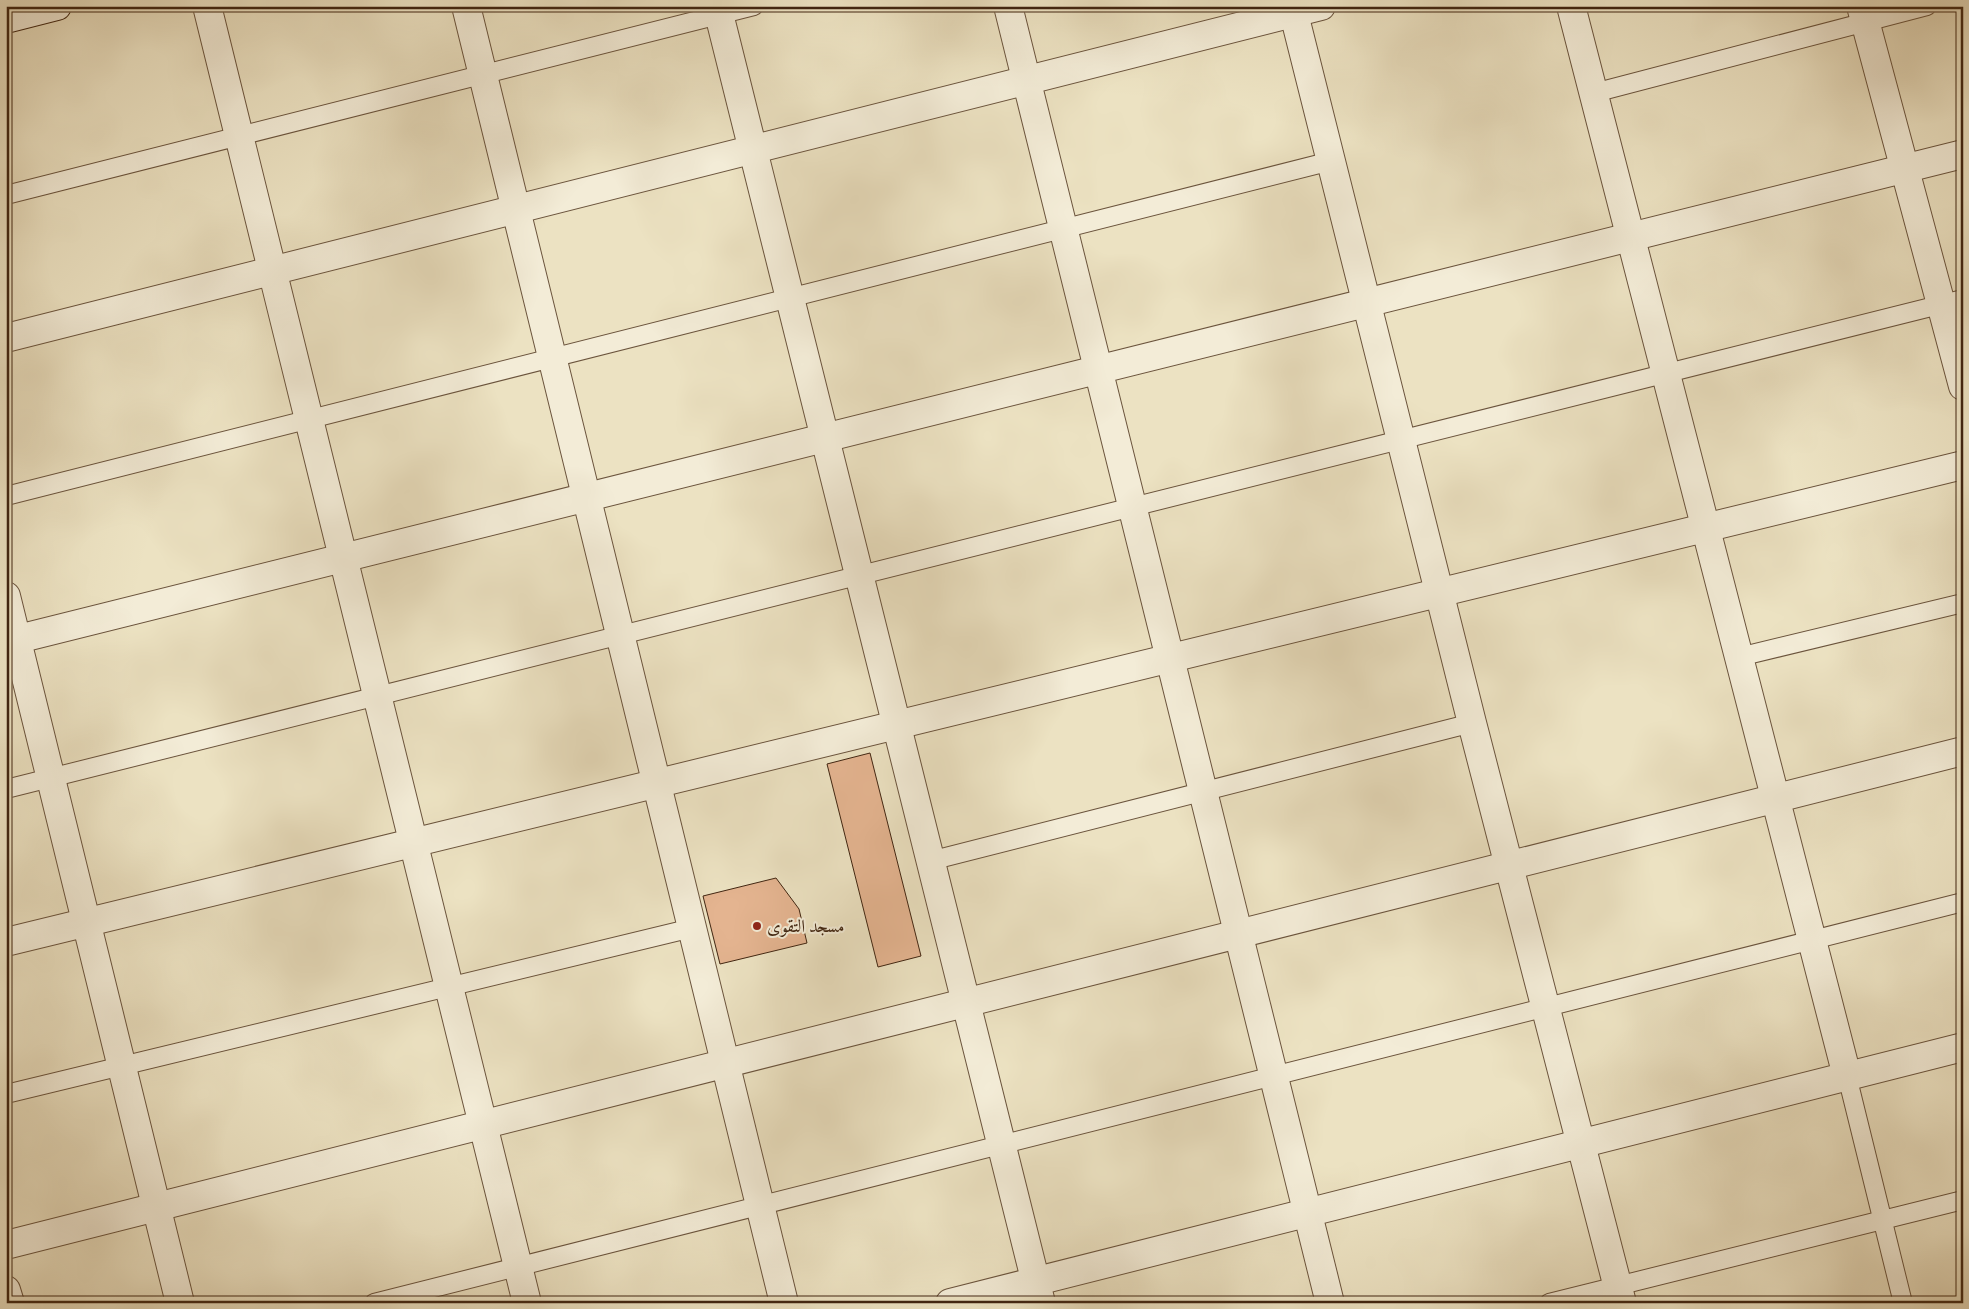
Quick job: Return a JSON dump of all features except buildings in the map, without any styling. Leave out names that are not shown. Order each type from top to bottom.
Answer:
[{"type":"street","points":[[6,19],[56,6]]},
{"type":"street","points":[[207,6],[527,1303]]},
{"type":"street","points":[[466,6],[784,1303]]},
{"type":"street","points":[[1008,6],[1330,1303]]},
{"type":"street","points":[[6,338],[1026,81],[1293,10],[1321,6]]},
{"type":"street","points":[[1572,6],[1848,1076]]},
{"type":"street","points":[[1293,10],[1441,592],[1472,723],[1619,1294]]},
{"type":"street","points":[[718,11],[1038,1292]]},
{"type":"street","points":[[1863,14],[1904,168],[1952,302],[1963,386]]},
{"type":"street","points":[[12,640],[1963,154]]},
{"type":"street","points":[[6,942],[1963,465]]},
{"type":"street","points":[[6,596],[12,640],[51,778],[180,1303]]},
{"type":"street","points":[[6,1245],[1963,751]]},
{"type":"street","points":[[950,1303],[1038,1292],[1308,1213],[1963,1047]]},
{"type":"street","points":[[6,1290],[10,1303]]},
{"type":"lane","points":[[6,195],[483,75],[718,11],[754,6]]},
{"type":"lane","points":[[1594,93],[1863,14],[1927,6]]},
{"type":"lane","points":[[6,496],[1331,161]]},
{"type":"lane","points":[[6,789],[1952,302]]},
{"type":"lane","points":[[1739,657],[1963,603]]},
{"type":"lane","points":[[930,861],[1472,723]]},
{"type":"lane","points":[[374,1303],[1963,902]]},
{"type":"lane","points":[[6,1094],[692,928]]},
{"type":"lane","points":[[1848,1076],[1903,1303]]},
{"type":"lane","points":[[1550,1303],[1619,1294],[1883,1220],[1963,1200]]},
{"type":"place","name":"مسجد التقوى","points":[[757,926]]}]
